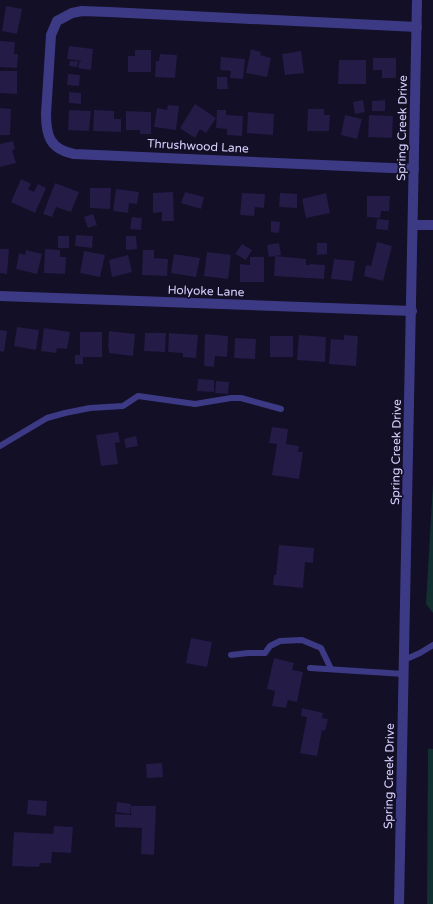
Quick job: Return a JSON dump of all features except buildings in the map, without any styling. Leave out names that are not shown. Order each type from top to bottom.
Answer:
[{"type":"street","name":"Spring Creek Drive","points":[[399,904],[417,0]]},
{"type":"street","name":"Thrushwood Lane","points":[[414,169],[74,154],[64,152],[56,147],[48,137],[46,127],[51,35],[57,21],[72,13],[82,11],[109,12],[417,27]]},
{"type":"street","points":[[413,225],[433,225]]},
{"type":"street","name":"Holyoke Lane","points":[[0,296],[412,311]]},
{"type":"lane","points":[[0,446],[47,418],[65,412],[90,408],[123,406],[138,396],[195,404],[231,398],[241,398],[281,409]]},
{"type":"lane","points":[[231,655],[265,653],[270,646],[280,641],[302,640],[321,648],[331,670]]},
{"type":"lane","points":[[404,660],[420,654],[433,645]]},
{"type":"lane","points":[[310,668],[404,674]]},
{"type":"green space","points":[[433,483],[433,613],[426,604]]},
{"type":"green space","points":[[428,749],[433,749],[433,904],[427,904]]}]
